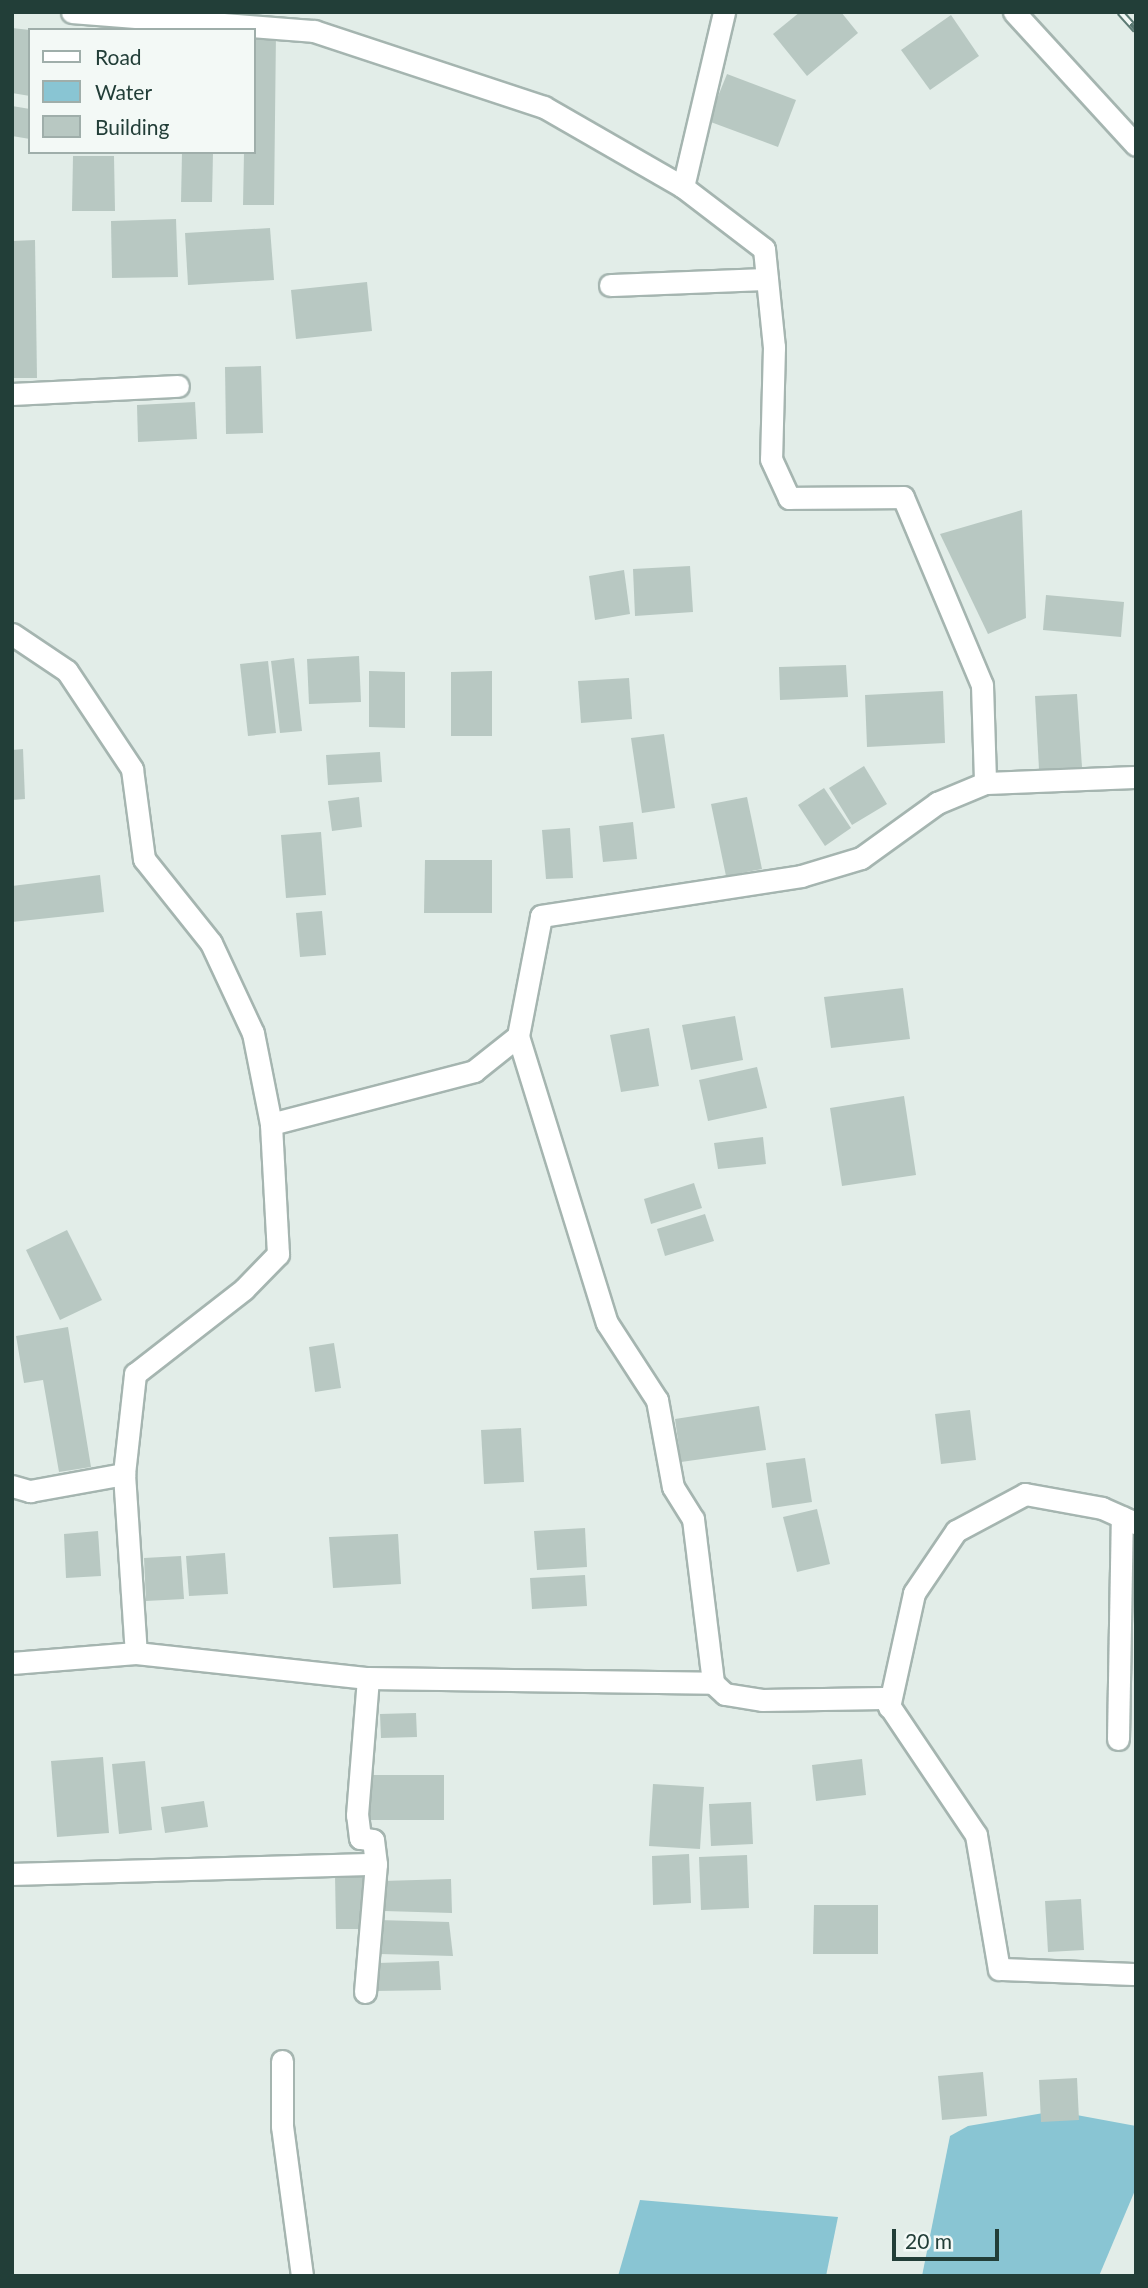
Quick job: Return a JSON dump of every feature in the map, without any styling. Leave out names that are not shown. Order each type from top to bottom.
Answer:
[{"type":"street","points":[[72,12],[315,22],[544,107],[683,187],[764,249],[774,348],[771,459],[789,498],[903,497],[982,685],[985,783]]},
{"type":"street","points":[[683,187],[724,12]]},
{"type":"street","points":[[1014,12],[1136,145]]},
{"type":"street","points":[[610,285],[767,279]]},
{"type":"street","points":[[12,394],[178,386]]},
{"type":"street","points":[[12,634],[67,671],[132,769],[144,859],[211,943],[253,1033],[271,1124],[278,1254],[244,1289],[135,1374],[124,1474],[135,1653]]},
{"type":"street","points":[[1136,777],[985,783],[937,803],[860,858],[801,876],[541,916],[518,1036],[607,1323],[657,1400],[673,1487],[693,1519],[713,1683],[725,1694],[762,1700],[884,1698],[976,1835],[999,1969],[1136,1974]]},
{"type":"street","points":[[271,1124],[474,1071],[518,1036]]},
{"type":"street","points":[[12,1486],[30,1491],[124,1474]]},
{"type":"street","points":[[889,1707],[914,1593],[956,1531],[1025,1494],[1129,1520],[1118,1739]]},
{"type":"street","points":[[12,1663],[135,1653],[368,1678],[713,1683]]},
{"type":"street","points":[[365,1993],[376,1864],[373,1840],[360,1838],[358,1815],[368,1678]]},
{"type":"street","points":[[12,1874],[376,1864]]},
{"type":"street","points":[[282,2061],[282,2126],[302,2276]]},
{"type":"water","points":[[1055,2111],[1136,2126],[1136,2188],[1099,2276],[922,2276],[950,2136],[968,2126]]},
{"type":"water","points":[[640,2200],[838,2217],[826,2276],[618,2276]]},
{"type":"building","points":[[800,12],[841,12],[858,33],[807,76],[773,34]]},
{"type":"building","points":[[951,15],[979,56],[930,90],[901,50]]},
{"type":"building","points":[[12,28],[28,30],[28,96],[12,93]]},
{"type":"building","points":[[256,32],[276,32],[274,205],[243,205],[244,154],[256,154]]},
{"type":"building","points":[[727,74],[796,100],[778,147],[708,121]]},
{"type":"building","points":[[12,106],[28,109],[28,139],[12,136]]},
{"type":"building","points":[[182,154],[213,154],[212,202],[181,202]]},
{"type":"building","points":[[73,156],[114,156],[115,211],[72,211]]},
{"type":"building","points":[[176,219],[178,277],[112,278],[111,221]]},
{"type":"building","points":[[270,228],[274,280],[188,285],[185,233]]},
{"type":"building","points":[[35,240],[37,378],[12,378],[12,241]]},
{"type":"building","points":[[367,282],[372,331],[296,339],[291,290]]},
{"type":"building","points":[[261,366],[263,433],[226,434],[225,367]]},
{"type":"building","points":[[195,402],[197,439],[138,442],[137,405]]},
{"type":"building","points":[[1022,510],[1026,618],[988,634],[940,534]]},
{"type":"building","points":[[690,566],[693,612],[635,616],[633,569]]},
{"type":"building","points":[[624,570],[630,614],[595,620],[589,576]]},
{"type":"building","points":[[1046,595],[1124,602],[1121,637],[1043,630]]},
{"type":"building","points":[[359,656],[361,702],[309,704],[307,659]]},
{"type":"building","points":[[294,658],[302,731],[280,733],[271,661]]},
{"type":"building","points":[[268,661],[276,733],[248,736],[240,664]]},
{"type":"building","points":[[846,665],[848,697],[780,700],[779,667]]},
{"type":"building","points":[[369,671],[405,672],[405,728],[369,727]]},
{"type":"building","points":[[492,671],[492,736],[451,736],[451,672]]},
{"type":"building","points":[[629,678],[632,719],[581,723],[578,681]]},
{"type":"building","points":[[943,691],[945,743],[867,747],[865,695]]},
{"type":"building","points":[[1077,694],[1082,767],[1039,769],[1035,696]]},
{"type":"building","points":[[664,734],[675,808],[642,813],[631,738]]},
{"type":"building","points":[[23,749],[25,799],[12,800],[12,750]]},
{"type":"building","points":[[380,752],[382,782],[328,785],[326,755]]},
{"type":"building","points":[[864,766],[887,804],[852,825],[829,788]]},
{"type":"building","points":[[824,788],[851,828],[825,846],[798,805]]},
{"type":"building","points":[[359,797],[362,827],[332,831],[328,801]]},
{"type":"building","points":[[747,797],[762,869],[726,876],[711,804]]},
{"type":"building","points":[[633,822],[637,859],[603,862],[599,826]]},
{"type":"building","points":[[570,828],[573,878],[546,879],[542,830]]},
{"type":"building","points":[[321,832],[326,895],[286,898],[281,835]]},
{"type":"building","points":[[425,860],[492,860],[492,913],[424,913]]},
{"type":"building","points":[[100,875],[104,912],[12,922],[12,886]]},
{"type":"building","points":[[322,911],[326,955],[300,957],[296,913]]},
{"type":"building","points":[[903,988],[910,1039],[831,1048],[824,997]]},
{"type":"building","points":[[735,1016],[743,1060],[691,1070],[682,1025]]},
{"type":"building","points":[[649,1028],[659,1086],[621,1092],[610,1035]]},
{"type":"building","points":[[757,1067],[767,1108],[708,1121],[699,1080]]},
{"type":"building","points":[[904,1096],[916,1175],[842,1186],[830,1108]]},
{"type":"building","points":[[763,1137],[766,1164],[718,1169],[714,1143]]},
{"type":"building","points":[[694,1183],[702,1208],[651,1224],[644,1199]]},
{"type":"building","points":[[705,1214],[714,1241],[665,1256],[657,1229]]},
{"type":"building","points":[[67,1230],[102,1300],[60,1320],[26,1250]]},
{"type":"building","points":[[68,1327],[91,1467],[59,1472],[43,1380],[24,1383],[16,1336]]},
{"type":"building","points":[[334,1343],[341,1388],[315,1392],[309,1347]]},
{"type":"building","points":[[759,1406],[766,1450],[681,1462],[675,1419]]},
{"type":"building","points":[[970,1410],[976,1460],[941,1464],[935,1414]]},
{"type":"building","points":[[521,1428],[524,1482],[484,1484],[481,1430]]},
{"type":"building","points":[[805,1458],[812,1502],[772,1508],[766,1463]]},
{"type":"building","points":[[817,1509],[830,1564],[797,1572],[783,1517]]},
{"type":"building","points":[[585,1528],[587,1567],[537,1570],[534,1531]]},
{"type":"building","points":[[98,1531],[101,1576],[66,1578],[64,1534]]},
{"type":"building","points":[[398,1534],[401,1584],[333,1588],[329,1537]]},
{"type":"building","points":[[225,1553],[228,1594],[189,1596],[186,1556]]},
{"type":"building","points":[[181,1556],[184,1599],[146,1601],[144,1558]]},
{"type":"building","points":[[585,1575],[587,1606],[532,1609],[530,1578]]},
{"type":"building","points":[[416,1713],[417,1737],[381,1738],[380,1714]]},
{"type":"building","points":[[103,1757],[109,1833],[57,1837],[51,1761]]},
{"type":"building","points":[[862,1759],[866,1795],[816,1801],[812,1765]]},
{"type":"building","points":[[145,1761],[152,1830],[119,1834],[112,1764]]},
{"type":"building","points":[[367,1775],[444,1775],[444,1820],[366,1820]]},
{"type":"building","points":[[653,1784],[704,1787],[700,1849],[649,1846]]},
{"type":"building","points":[[204,1801],[208,1827],[165,1833],[161,1807]]},
{"type":"building","points":[[751,1802],[753,1844],[711,1846],[709,1804]]},
{"type":"building","points":[[689,1854],[691,1903],[653,1905],[652,1856]]},
{"type":"building","points":[[747,1855],[749,1908],[701,1910],[699,1857]]},
{"type":"building","points":[[363,1874],[362,1929],[336,1929],[335,1875]]},
{"type":"building","points":[[451,1879],[452,1913],[384,1911],[382,1881]]},
{"type":"building","points":[[1081,1899],[1084,1950],[1048,1952],[1045,1901]]},
{"type":"building","points":[[814,1905],[878,1905],[878,1954],[813,1954]]},
{"type":"building","points":[[378,1920],[449,1922],[453,1956],[380,1954]]},
{"type":"building","points":[[439,1961],[441,1990],[375,1991],[378,1963]]},
{"type":"building","points":[[983,2072],[987,2116],[942,2120],[938,2076]]},
{"type":"building","points":[[1077,2078],[1079,2120],[1041,2122],[1039,2080]]},
{"type":"railway","points":[[1120,12],[1136,30]]}]
